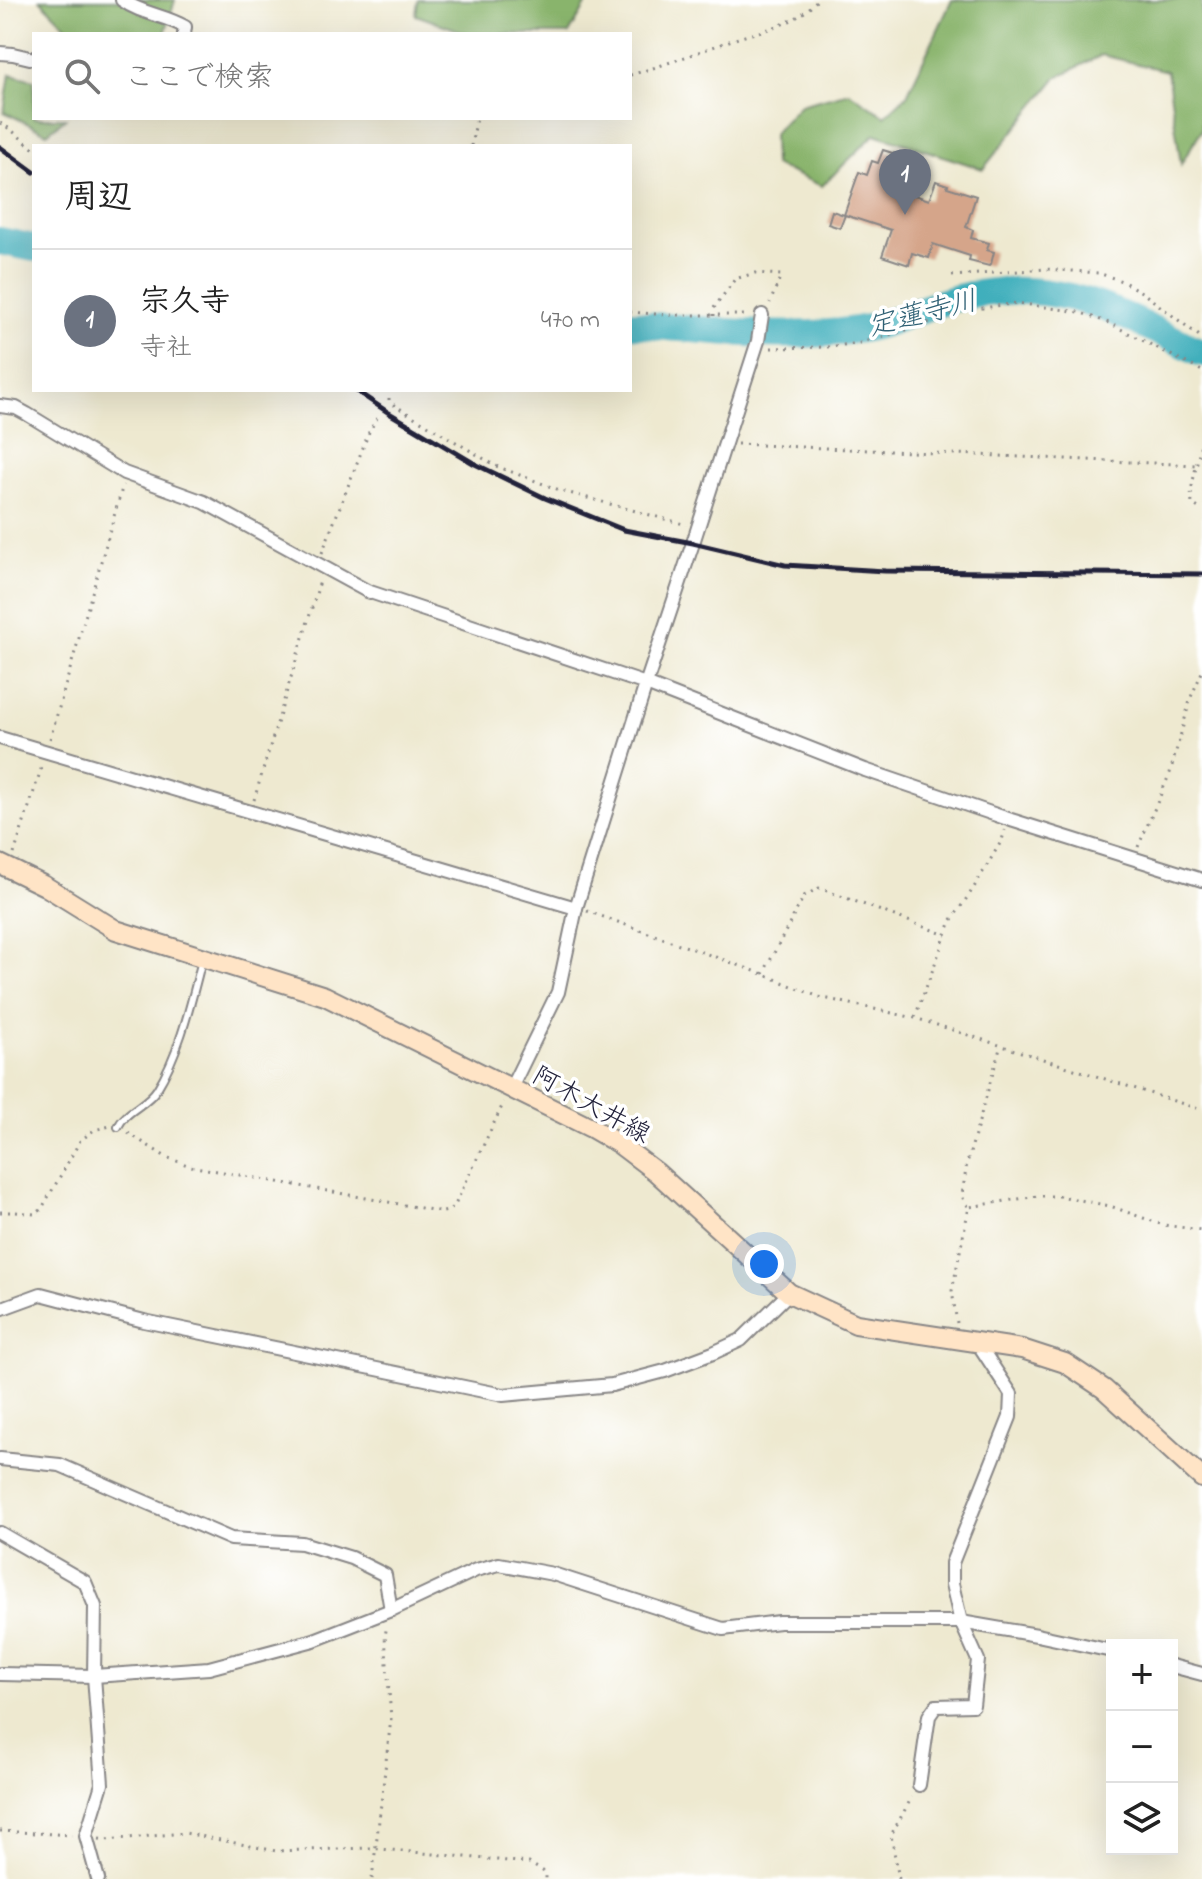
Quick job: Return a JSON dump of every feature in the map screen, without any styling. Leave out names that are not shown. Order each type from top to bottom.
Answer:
[{"type":"main road","name":"阿木大井線","points":[[4,866],[45,886],[116,930],[325,996],[593,1129],[642,1161],[789,1293],[856,1324],[1022,1349],[1065,1363],[1104,1389],[1202,1478]]},
{"type":"street","points":[[122,0],[134,9],[185,27],[184,32]]},
{"type":"street","points":[[0,53],[32,59]]},
{"type":"street","points":[[511,1088],[558,992],[576,908],[757,344],[762,315]]},
{"type":"street","points":[[0,406],[16,408],[127,474],[204,502],[367,591],[646,684],[865,770],[1202,880]]},
{"type":"street","points":[[0,738],[576,908]]},
{"type":"street","points":[[0,1309],[41,1294],[144,1321],[503,1395],[612,1385],[665,1371],[741,1340],[789,1293]]},
{"type":"street","points":[[919,1785],[929,1716],[936,1706],[973,1705],[978,1660],[961,1622],[952,1584],[952,1563],[1010,1417],[1011,1394],[968,1340]]},
{"type":"street","points":[[0,1459],[60,1465],[231,1539],[302,1543],[351,1558],[385,1575],[391,1610]]},
{"type":"street","points":[[0,1533],[85,1582],[95,1606],[94,1676],[102,1784],[86,1836],[98,1879]]},
{"type":"street","points":[[0,1674],[94,1676],[209,1668],[314,1640],[391,1610],[476,1570],[499,1564],[553,1574],[723,1629],[779,1622],[961,1622],[1106,1650]]},
{"type":"street","points":[[1178,1668],[1202,1674]]},
{"type":"lane","points":[[118,1127],[126,1115],[148,1100],[162,1080],[184,1029],[202,959]]},
{"type":"path","points":[[632,74],[773,28],[794,18],[817,0]]},
{"type":"path","points":[[471,144],[477,120]]},
{"type":"path","points":[[0,123],[32,147]]},
{"type":"path","points":[[952,276],[1046,269],[1098,273],[1122,281],[1143,293],[1202,338]]},
{"type":"path","points":[[632,312],[714,316],[762,315],[781,275],[755,273],[735,279],[714,308],[714,316]]},
{"type":"path","points":[[757,344],[827,347],[860,343],[917,327],[955,312],[1017,303],[1079,312],[1109,323],[1202,371]]},
{"type":"path","points":[[389,392],[389,400],[394,405],[496,466],[562,491],[698,527]]},
{"type":"path","points":[[251,811],[321,566],[369,432],[377,418]]},
{"type":"path","points":[[1202,438],[1191,491],[1192,504],[1202,510]]},
{"type":"path","points":[[725,444],[1196,465]]},
{"type":"path","points":[[4,866],[47,750],[127,474]]},
{"type":"path","points":[[1133,858],[1170,773],[1191,697],[1202,672]]},
{"type":"path","points":[[915,1018],[951,921],[1002,840],[1009,819]]},
{"type":"path","points":[[763,974],[804,896],[819,888],[946,935]]},
{"type":"path","points":[[576,908],[819,997],[915,1018],[1202,1110]]},
{"type":"path","points":[[969,1207],[962,1195],[967,1163],[1001,1045]]},
{"type":"path","points":[[0,1212],[35,1214],[41,1210],[80,1141],[103,1127],[118,1127],[166,1157],[190,1166],[448,1211],[455,1205],[511,1088]]},
{"type":"path","points":[[969,1207],[1037,1196],[1060,1196],[1110,1206],[1163,1225],[1202,1230]]},
{"type":"path","points":[[968,1340],[952,1291],[969,1207]]},
{"type":"path","points":[[372,1879],[391,1719],[385,1636],[391,1610]]},
{"type":"path","points":[[899,1879],[891,1835],[919,1785]]},
{"type":"path","points":[[0,1831],[105,1840],[185,1833],[276,1851],[370,1848],[529,1863],[546,1873],[546,1879]]},
{"type":"green space","points":[[40,0],[175,0],[166,32],[72,32]]},
{"type":"green space","points":[[418,0],[589,0],[570,32],[463,32],[416,15]]},
{"type":"green space","points":[[952,0],[1202,0],[1202,129],[1181,164],[1167,71],[1102,55],[1057,77],[983,169],[875,134],[822,186],[774,165],[773,134],[800,105],[849,92],[885,116],[907,95]]},
{"type":"green space","points":[[10,74],[32,80],[32,120],[63,120],[47,133],[4,112]]},
{"type":"building","points":[[883,150],[902,156],[892,184],[901,187],[899,190],[929,200],[936,181],[976,196],[966,227],[973,230],[971,238],[989,243],[987,250],[994,252],[989,266],[969,261],[970,256],[933,244],[929,258],[912,253],[909,265],[882,256],[891,230],[845,215],[840,228],[828,224],[832,211],[844,215],[859,172],[867,175],[872,161],[878,163]]},
{"type":"waterway","name":"定蓮寺川","points":[[0,241],[32,248]]},
{"type":"waterway","name":"定蓮寺川","points":[[632,324],[742,333],[827,333],[881,324],[953,299],[989,292],[1022,291],[1083,300],[1141,323],[1202,353]]},
{"type":"railway","points":[[0,147],[32,171]]},
{"type":"railway","points":[[358,392],[475,464],[545,498],[624,530],[785,565],[885,571],[1202,574]]},
{"type":"place","name":"宗久寺","points":[[905,215]]}]
